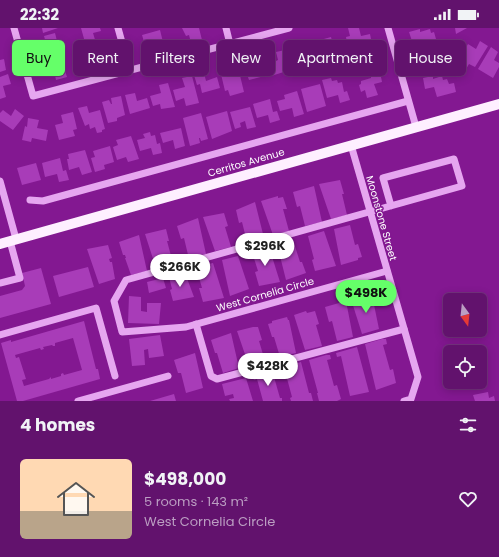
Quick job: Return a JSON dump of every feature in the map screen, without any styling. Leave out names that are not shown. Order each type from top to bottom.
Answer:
[{"type":"main road","name":"Cerritos Avenue","points":[[9,241],[499,104]]},
{"type":"street","points":[[14,28],[33,96],[111,76]]},
{"type":"street","points":[[118,28],[121,40]]},
{"type":"street","points":[[226,28],[229,40]]},
{"type":"street","points":[[245,40],[289,28]]},
{"type":"street","points":[[388,28],[416,127]]},
{"type":"street","points":[[133,70],[217,48]]},
{"type":"street","points":[[30,200],[44,201],[408,101]]},
{"type":"street","name":"Moonstone Street","points":[[352,145],[386,271],[418,377],[411,399],[404,401]]},
{"type":"street","points":[[370,212],[462,186],[454,159],[384,178],[391,206]]},
{"type":"street","points":[[0,181],[9,241],[20,278],[0,283]]},
{"type":"street","name":"West Cornelia Circle","points":[[370,212],[126,280],[114,300],[122,332],[186,327],[386,271]]},
{"type":"street","points":[[0,335],[96,308],[115,376]]},
{"type":"street","points":[[196,324],[211,376],[217,379],[404,329]]},
{"type":"street","points":[[78,401],[168,376]]},
{"type":"building","points":[[42,28],[58,28],[43,33]]},
{"type":"building","points":[[81,28],[100,28],[101,31],[93,33],[95,40],[84,40]]},
{"type":"building","points":[[182,28],[199,28],[202,40],[190,40],[189,35],[186,36]]},
{"type":"building","points":[[348,28],[359,28],[361,36],[370,34],[371,40],[346,40],[346,37],[350,36]]},
{"type":"building","points":[[455,28],[467,28],[456,34]]},
{"type":"building","points":[[420,29],[420,32],[430,29],[431,33],[434,32],[436,39],[412,40],[409,32]]},
{"type":"building","points":[[160,30],[162,40],[144,40],[142,35]]},
{"type":"building","points":[[55,33],[57,40],[45,40],[44,36]]},
{"type":"building","points":[[331,37],[332,40],[320,40]]},
{"type":"building","points":[[480,41],[488,46],[475,67],[469,64],[466,69],[466,48],[468,44],[476,49]]},
{"type":"building","points":[[491,47],[498,52],[494,60],[499,63],[499,67],[493,78],[478,69]]},
{"type":"building","points":[[283,50],[283,72],[275,75],[275,62],[278,60],[276,52]]},
{"type":"building","points":[[4,59],[6,70],[0,72],[0,60]]},
{"type":"building","points":[[65,71],[67,77],[56,80],[55,76],[65,76]]},
{"type":"building","points":[[8,74],[11,84],[3,86],[6,97],[0,99],[0,77]]},
{"type":"building","points":[[192,76],[199,103],[186,106],[184,98],[176,101],[173,90],[185,87],[182,78]]},
{"type":"building","points":[[194,76],[205,76],[206,81],[217,77],[220,88],[202,93],[200,84],[197,85]]},
{"type":"building","points":[[221,76],[240,76],[244,92],[230,96],[228,90],[225,91]]},
{"type":"building","points":[[248,76],[264,76],[249,80]]},
{"type":"building","points":[[371,76],[381,76],[382,82],[374,84],[378,95],[367,98],[365,90],[361,92],[359,85],[361,84],[361,81],[371,78]]},
{"type":"building","points":[[433,76],[433,79],[442,76],[443,80],[447,79],[449,84],[454,83],[456,92],[437,97],[434,87],[425,89],[423,78]]},
{"type":"building","points":[[331,78],[332,81],[337,80],[338,83],[342,82],[344,92],[347,91],[350,100],[340,103],[338,95],[327,98],[322,80]]},
{"type":"building","points":[[168,83],[175,107],[161,109],[160,104],[153,106],[150,96],[161,93],[159,85]]},
{"type":"building","points":[[320,84],[326,106],[307,112],[301,89]]},
{"type":"building","points":[[297,91],[304,114],[294,117],[292,108],[280,111],[277,101],[285,99],[284,95]]},
{"type":"building","points":[[135,93],[137,101],[147,98],[150,108],[130,114],[125,95]]},
{"type":"building","points":[[121,96],[125,115],[117,118],[117,121],[108,123],[102,102],[109,100],[112,104],[111,98]]},
{"type":"building","points":[[270,99],[273,112],[277,111],[280,120],[270,123],[268,115],[257,118],[253,104]]},
{"type":"building","points":[[87,106],[89,113],[100,110],[105,129],[102,130],[102,132],[97,133],[95,127],[90,129],[89,124],[85,126],[78,108]]},
{"type":"building","points":[[250,107],[256,127],[247,129],[245,121],[240,123],[241,127],[235,129],[230,112]]},
{"type":"building","points":[[15,109],[24,116],[13,130],[0,121],[0,113],[3,110],[11,116]]},
{"type":"building","points":[[227,111],[232,131],[212,139],[206,117]]},
{"type":"building","points":[[73,112],[77,129],[73,130],[75,136],[59,140],[55,125],[63,123],[61,115]]},
{"type":"building","points":[[201,113],[208,139],[201,141],[199,138],[200,143],[190,146],[183,118]]},
{"type":"building","points":[[28,118],[39,120],[37,128],[48,130],[46,141],[32,138],[31,142],[22,140],[25,126],[27,127]]},
{"type":"building","points":[[181,128],[185,146],[175,149],[173,140],[163,143],[160,133]]},
{"type":"building","points":[[150,132],[151,136],[155,135],[157,144],[160,143],[162,153],[153,155],[151,148],[140,151],[137,140],[145,138],[143,134]]},
{"type":"building","points":[[131,136],[139,159],[128,162],[126,157],[117,160],[113,147],[118,145],[116,140]]},
{"type":"building","points":[[110,146],[114,162],[104,165],[105,169],[95,172],[91,158],[95,157],[93,151]]},
{"type":"building","points":[[85,150],[92,172],[82,175],[79,167],[69,170],[67,159],[69,159],[68,154]]},
{"type":"building","points":[[60,158],[63,171],[66,170],[69,180],[59,182],[57,174],[45,177],[42,163]]},
{"type":"building","points":[[36,163],[41,180],[22,185],[17,168]]},
{"type":"building","points":[[340,180],[347,215],[331,219],[319,184]]},
{"type":"building","points":[[314,186],[322,222],[305,226],[300,206],[297,207],[293,192]]},
{"type":"building","points":[[278,196],[278,198],[283,197],[287,209],[283,209],[289,231],[273,235],[261,201]]},
{"type":"building","points":[[255,202],[264,238],[247,242],[242,222],[239,223],[236,210]]},
{"type":"building","points":[[224,213],[228,226],[225,227],[231,247],[215,251],[203,217]]},
{"type":"building","points":[[198,218],[206,254],[189,259],[184,238],[181,239],[177,226]]},
{"type":"building","points":[[350,225],[355,245],[358,244],[362,257],[358,258],[358,260],[341,265],[334,229]]},
{"type":"building","points":[[166,229],[169,241],[167,241],[173,263],[156,268],[145,234]]},
{"type":"building","points":[[324,231],[336,266],[315,271],[312,260],[314,259],[308,236]]},
{"type":"building","points":[[139,235],[147,271],[131,275],[119,242]]},
{"type":"building","points":[[293,240],[300,262],[302,262],[306,273],[286,280],[277,244]]},
{"type":"building","points":[[108,245],[112,258],[109,259],[110,262],[112,262],[115,279],[99,284],[87,249]]},
{"type":"building","points":[[269,247],[280,282],[259,286],[255,272],[258,271],[252,252]]},
{"type":"building","points":[[238,256],[249,289],[230,296],[222,260]]},
{"type":"building","points":[[213,263],[224,298],[203,302],[199,288],[202,288],[196,267]]},
{"type":"building","points":[[88,267],[94,287],[59,297],[53,276]]},
{"type":"building","points":[[41,268],[51,304],[0,318],[0,296],[22,290],[25,286],[22,273]]},
{"type":"building","points":[[185,273],[194,297],[173,301],[169,277]]},
{"type":"building","points":[[163,278],[166,288],[149,293],[147,282]]},
{"type":"building","points":[[372,295],[379,329],[362,334],[351,299]]},
{"type":"building","points":[[129,296],[141,297],[141,311],[147,312],[147,303],[161,303],[159,324],[128,323]]},
{"type":"building","points":[[346,301],[353,337],[337,341],[332,321],[329,322],[325,307]]},
{"type":"building","points":[[306,311],[307,313],[315,311],[319,324],[316,325],[322,346],[305,350],[294,315]]},
{"type":"building","points":[[287,317],[289,320],[296,353],[280,357],[268,324],[272,323],[272,321]]},
{"type":"building","points":[[84,321],[100,379],[23,401],[17,401],[1,343],[11,340],[11,342]],"holes":[[[73,338],[82,370],[64,375],[63,373],[61,376],[51,379],[51,377],[49,379],[24,386],[22,380],[26,379],[19,357],[16,358],[15,355],[40,348],[41,350],[44,349],[43,347],[52,345],[55,346],[55,343]]]},
{"type":"building","points":[[258,327],[262,340],[259,341],[265,361],[249,366],[237,331]]},
{"type":"building","points":[[231,333],[239,368],[223,373],[211,340]]},
{"type":"building","points":[[160,335],[164,356],[149,358],[148,349],[144,350],[145,365],[132,366],[129,339]]},
{"type":"building","points":[[386,339],[387,344],[383,345],[390,370],[393,369],[396,383],[376,390],[365,344]]},
{"type":"building","points":[[357,347],[369,392],[350,396],[341,356],[337,357],[336,353]]},
{"type":"building","points":[[195,353],[203,388],[186,393],[181,373],[178,373],[174,360]]},
{"type":"building","points":[[330,355],[331,359],[327,360],[334,386],[337,385],[341,399],[337,401],[319,401],[309,360]]},
{"type":"building","points":[[301,362],[309,393],[311,393],[313,401],[291,401],[290,398],[292,397],[285,371],[281,372],[280,368]]},
{"type":"building","points":[[272,370],[282,401],[263,401],[257,379],[254,380],[252,376]]},
{"type":"building","points":[[246,378],[253,401],[230,401],[229,399],[234,398],[233,394],[225,396],[222,384]]},
{"type":"building","points":[[488,392],[489,398],[494,396],[495,401],[475,401],[473,395]]},
{"type":"building","points":[[174,394],[176,401],[150,401]]}]
